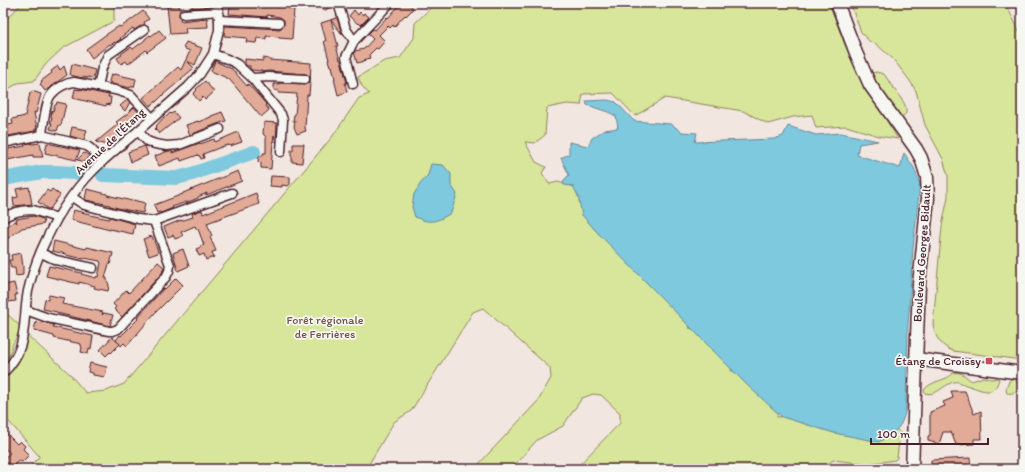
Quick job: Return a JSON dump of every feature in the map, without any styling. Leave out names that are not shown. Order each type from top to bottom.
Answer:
[{"type":"street","points":[[338,3],[346,29],[354,42]]},
{"type":"street","points":[[353,84],[346,57],[354,42],[390,3]]},
{"type":"street","name":"Boulevard Georges Bidault","points":[[836,3],[870,85],[916,149],[921,158],[927,177],[928,198],[919,284],[912,469]]},
{"type":"street","points":[[184,14],[218,7]]},
{"type":"street","name":"Avenue de l'Étang","points":[[3,373],[9,368],[20,350],[28,293],[32,276],[45,240],[57,218],[80,186],[102,161],[196,80],[206,67],[213,54],[219,30],[218,7]]},
{"type":"street","points":[[219,20],[279,23]]},
{"type":"street","points":[[98,86],[102,68],[108,55],[144,30]]},
{"type":"street","points":[[213,54],[237,64],[252,78],[283,116],[282,152]]},
{"type":"street","points":[[252,78],[269,77],[305,79]]},
{"type":"street","points":[[42,135],[49,98],[55,91],[74,82],[98,86],[131,95],[152,118]]},
{"type":"street","points":[[138,131],[147,141],[168,146],[180,145],[220,129]]},
{"type":"street","points":[[3,143],[42,135],[87,146],[102,161]]},
{"type":"street","points":[[72,197],[84,205],[138,219],[154,221],[232,193]]},
{"type":"street","points":[[3,218],[14,212],[30,210],[57,218]]},
{"type":"street","points":[[26,310],[48,318],[109,331],[118,329],[166,277],[169,271],[170,265],[154,221]]},
{"type":"street","points":[[41,253],[56,260],[93,268]]},
{"type":"street","points":[[916,359],[1022,374]]},
{"type":"green space","points":[[22,3],[114,3],[114,21],[63,48],[46,64],[34,81],[18,83],[7,90],[8,94],[3,99],[3,23]]},
{"type":"green space","name":"Forêt régionale de Ferrières","points":[[436,3],[829,3],[859,76],[898,139],[879,136],[846,126],[816,128],[812,115],[793,117],[768,124],[743,111],[665,98],[635,116],[613,93],[583,94],[581,105],[567,104],[547,108],[545,135],[535,143],[525,142],[536,162],[546,167],[542,173],[549,184],[558,182],[578,188],[697,321],[689,328],[706,332],[712,343],[712,351],[724,350],[733,358],[731,371],[741,372],[778,407],[777,417],[792,416],[896,429],[902,437],[899,441],[897,458],[895,460],[868,464],[833,460],[823,469],[575,469],[620,423],[620,413],[601,395],[593,394],[582,398],[563,426],[537,440],[511,469],[474,469],[538,401],[551,378],[550,368],[483,308],[473,312],[411,411],[394,422],[366,469],[28,469],[39,456],[3,415],[3,379],[19,360],[27,335],[72,376],[86,393],[106,391],[124,384],[332,137],[359,98],[369,94],[362,86],[358,77],[384,61],[400,58],[414,38],[415,23]]},
{"type":"green space","points":[[850,3],[1005,3],[1022,36],[1022,360],[953,351],[941,344],[935,333],[933,324],[942,226],[948,197],[948,176],[943,159],[925,125],[916,91],[893,59],[875,43],[870,42],[861,32]]},
{"type":"green space","points":[[876,72],[884,74],[904,103],[906,113],[904,116],[898,116],[871,78],[872,73]]},
{"type":"green space","points":[[3,310],[20,326],[20,330],[12,346],[12,350],[3,363]]},
{"type":"green space","points":[[953,373],[962,374],[972,381],[983,377],[999,379],[995,388],[991,391],[981,390],[960,382],[955,382],[950,383],[936,392],[929,394],[925,393],[924,390],[931,384],[951,376]]},
{"type":"green space","points":[[1015,378],[1017,382],[1018,390],[1013,393],[1007,393],[1006,390],[1009,381]]},
{"type":"water","name":"Étang de Croissy","points":[[607,100],[616,102],[634,121],[671,124],[682,132],[697,133],[695,142],[774,139],[783,136],[788,126],[816,135],[841,133],[878,141],[859,144],[857,155],[900,168],[904,153],[914,168],[920,184],[913,248],[908,326],[906,406],[901,424],[894,432],[879,442],[834,433],[782,417],[746,384],[582,215],[578,196],[573,186],[564,185],[563,181],[569,175],[561,158],[569,154],[569,142],[588,146],[592,138],[604,130],[618,128],[616,116],[587,105],[586,101]]},
{"type":"water","points":[[431,164],[443,165],[451,174],[451,185],[457,194],[451,213],[437,220],[425,221],[415,217],[412,207],[414,194],[428,175]]},
{"type":"building","points":[[192,3],[206,3],[206,7],[192,8]]},
{"type":"building","points":[[281,3],[291,4],[290,9],[294,9],[292,39],[266,36],[266,39],[257,38],[256,43],[246,42],[247,38],[224,36],[225,26],[280,29],[284,24],[284,20],[280,17],[267,15],[267,17],[229,14],[230,4],[281,7]]},
{"type":"building","points":[[318,3],[333,3],[333,5],[324,11]]},
{"type":"building","points":[[401,3],[408,3],[413,8],[394,27],[393,25],[390,28],[388,26],[379,35],[385,41],[378,49],[376,48],[369,55],[370,58],[357,63],[354,52],[364,49],[373,39],[368,34],[373,29],[375,30],[387,17],[388,18]]},
{"type":"building","points":[[179,5],[179,15],[181,21],[207,18],[208,27],[185,28],[186,33],[170,34],[167,6]]},
{"type":"building","points":[[354,10],[358,15],[360,12],[369,17],[361,25],[349,16]]},
{"type":"building","points":[[143,11],[149,19],[144,22],[145,24],[134,30],[133,28],[120,38],[121,39],[110,44],[92,58],[86,49]]},
{"type":"building","points":[[337,18],[342,34],[331,20],[338,46],[336,46],[347,83],[345,83],[347,92],[338,95],[332,66],[330,66],[328,60],[324,41],[326,41],[321,23]]},
{"type":"building","points":[[159,30],[166,38],[147,52],[146,50],[128,64],[126,61],[121,64],[117,58],[122,55],[121,54],[131,47],[133,49],[150,35],[151,36]]},
{"type":"building","points":[[186,42],[202,48],[195,65],[187,61],[194,68],[150,106],[143,98],[178,67],[181,70],[190,51],[183,48]]},
{"type":"building","points":[[263,58],[269,60],[311,63],[310,84],[309,95],[307,95],[306,131],[297,134],[294,127],[295,121],[293,121],[297,94],[278,93],[279,91],[274,90],[274,84],[307,84],[310,80],[310,76],[305,74],[251,70],[250,66],[245,64],[245,59],[263,61]]},
{"type":"building","points":[[215,61],[232,69],[247,86],[248,84],[266,104],[265,105],[269,110],[261,117],[229,79],[211,71]]},
{"type":"building","points":[[72,64],[95,70],[93,78],[82,78],[70,75]]},
{"type":"building","points":[[58,66],[60,70],[64,66],[67,75],[45,91],[40,84],[42,82],[41,81],[52,73],[51,71]]},
{"type":"building","points":[[111,74],[136,79],[134,87],[130,88],[112,84],[109,82]]},
{"type":"building","points":[[205,81],[214,92],[205,100],[203,97],[199,101],[193,94]]},
{"type":"building","points":[[75,89],[109,95],[108,97],[111,97],[110,105],[107,104],[106,106],[73,98]]},
{"type":"building","points":[[32,91],[41,94],[36,113],[34,112],[37,129],[35,129],[35,131],[3,137],[3,126],[13,124],[12,119],[25,116],[30,93]]},
{"type":"building","points":[[127,100],[130,102],[125,111],[120,106]]},
{"type":"building","points":[[57,102],[66,104],[61,125],[59,125],[57,131],[50,129],[52,123],[50,123],[52,110],[53,111]]},
{"type":"building","points":[[134,107],[139,113],[124,126],[126,128],[124,131],[108,145],[96,142],[118,124],[116,122]]},
{"type":"building","points":[[174,112],[179,118],[159,134],[155,129],[157,127],[156,126],[165,116],[166,117],[170,113],[171,114]]},
{"type":"building","points":[[222,112],[226,121],[190,135],[186,125],[198,122]]},
{"type":"building","points":[[264,122],[277,123],[276,142],[274,135],[273,142],[271,169],[261,168],[261,163],[258,162],[259,156],[263,156],[263,153],[266,153],[266,137],[263,134]]},
{"type":"building","points":[[72,127],[87,130],[84,140],[70,136]]},
{"type":"building","points":[[238,132],[242,142],[230,146],[224,146],[203,154],[204,158],[201,159],[199,155],[181,161],[180,158],[159,166],[155,156],[168,151],[172,151],[172,153],[214,139],[215,142]]},
{"type":"building","points":[[40,143],[43,157],[33,157],[33,155],[3,160],[3,150],[25,146],[24,144]]},
{"type":"building","points":[[47,143],[80,150],[76,160],[45,153]]},
{"type":"building","points":[[293,144],[304,144],[302,163],[292,162],[291,150],[293,150]]},
{"type":"building","points":[[145,146],[148,155],[131,162],[128,152]]},
{"type":"building","points":[[84,153],[89,155],[87,162],[77,160]]},
{"type":"building","points":[[238,171],[242,181],[206,195],[207,193],[161,213],[157,213],[154,205]]},
{"type":"building","points":[[271,176],[290,177],[290,184],[288,186],[282,185],[282,187],[270,186]]},
{"type":"building","points":[[29,187],[32,204],[14,206],[13,198],[18,197],[16,189]]},
{"type":"building","points":[[52,189],[60,195],[50,209],[48,209],[38,202],[47,190],[50,192]]},
{"type":"building","points":[[87,189],[145,203],[143,213],[86,200]]},
{"type":"building","points":[[256,193],[259,204],[207,223],[212,236],[210,237],[216,251],[212,252],[214,257],[206,260],[204,254],[199,256],[196,249],[204,245],[198,229],[197,230],[195,226],[181,232],[183,236],[175,239],[173,235],[168,237],[164,227],[193,217],[193,213],[202,210],[203,214]]},
{"type":"building","points":[[73,210],[109,219],[110,217],[135,224],[133,234],[71,220]]},
{"type":"building","points":[[34,216],[43,219],[44,224],[22,228],[3,242],[3,229],[15,221],[17,223],[16,219]]},
{"type":"building","points":[[152,236],[158,253],[149,256],[143,239]]},
{"type":"building","points":[[54,241],[86,249],[87,247],[113,253],[105,278],[107,278],[109,285],[108,291],[94,288],[95,286],[79,282],[79,284],[46,276],[49,266],[82,273],[81,274],[96,278],[97,276],[98,277],[101,263],[100,261],[84,259],[52,251]]},
{"type":"building","points":[[183,249],[189,266],[178,271],[173,253]]},
{"type":"building","points":[[21,253],[23,275],[16,276],[15,268],[11,268],[9,260],[12,260],[11,255]]},
{"type":"building","points":[[158,262],[164,267],[162,273],[122,317],[114,309],[116,307],[113,304],[126,290],[129,293]]},
{"type":"building","points":[[176,278],[183,285],[154,314],[127,346],[124,343],[121,346],[116,340],[120,335],[121,336],[138,319],[137,318],[164,288],[165,289]]},
{"type":"building","points":[[14,283],[17,295],[15,295],[16,301],[8,302],[4,285]]},
{"type":"building","points":[[49,295],[64,298],[62,304],[103,312],[102,315],[104,313],[113,315],[110,326],[43,309],[45,299],[48,300]]},
{"type":"building","points":[[36,322],[44,322],[54,325],[53,327],[93,336],[91,349],[89,348],[88,354],[81,352],[81,344],[54,338],[54,336],[34,330]]},
{"type":"building","points":[[112,337],[120,344],[106,356],[100,350]]},
{"type":"building","points":[[90,363],[107,367],[105,377],[93,375],[93,373],[88,372]]},
{"type":"building","points":[[951,391],[965,391],[974,414],[981,411],[982,439],[974,439],[974,444],[956,445],[951,432],[943,432],[939,444],[928,441],[928,436],[930,435],[930,412],[945,406],[943,402],[953,398]]},
{"type":"building","points":[[3,430],[17,444],[20,441],[25,446],[23,449],[29,455],[22,462],[19,460],[11,469],[3,469],[3,459],[10,453],[3,447]]},
{"type":"building","points":[[970,458],[971,468],[931,469],[931,460]]},
{"type":"waterway","points":[[103,175],[176,178],[189,175],[254,152]]},
{"type":"waterway","points":[[3,179],[42,172],[75,173]]},
{"type":"place","name":"Étang de Croissy","points":[[989,361]]}]
